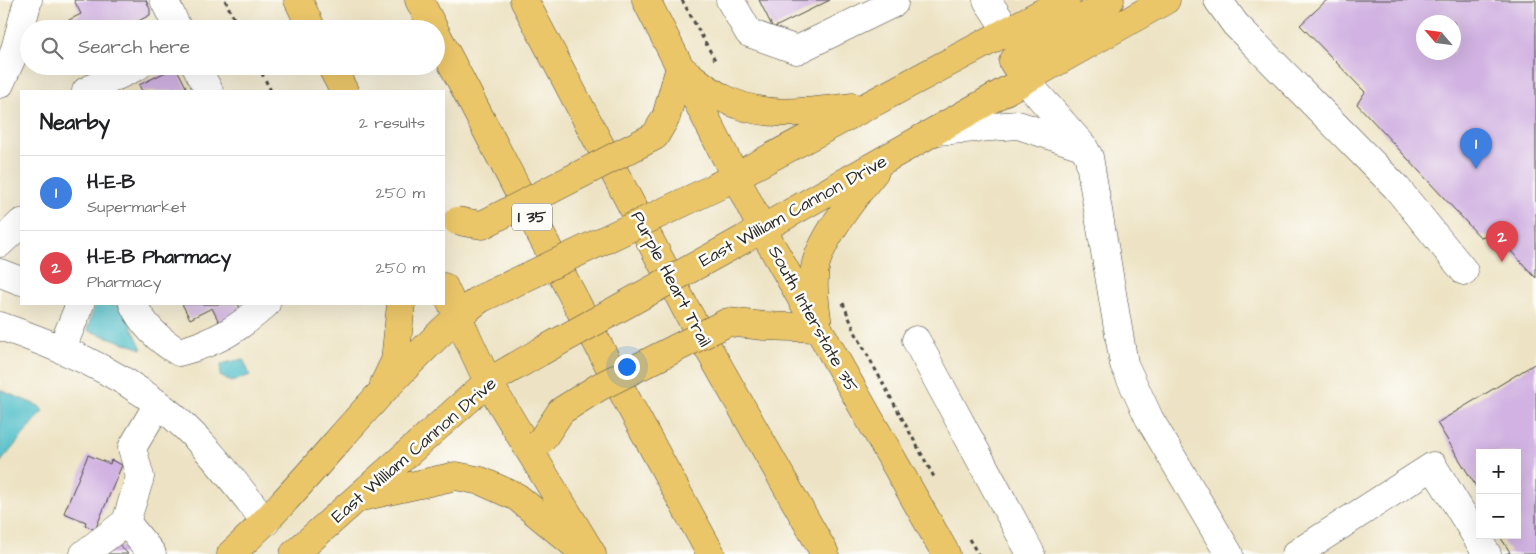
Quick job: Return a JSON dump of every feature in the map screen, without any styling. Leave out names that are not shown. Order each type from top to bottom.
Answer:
[{"type":"main road","points":[[298,0],[308,20]]},
{"type":"main road","points":[[419,0],[429,20]]},
{"type":"main road","name":"Purple Heart Trail","points":[[524,0],[687,311],[825,554]]},
{"type":"main road","name":"South Interstate 35","points":[[646,0],[680,67],[726,182],[753,234],[818,328],[946,554]]},
{"type":"main road","points":[[231,554],[266,522],[382,390],[458,315],[480,300],[726,182],[1066,0]]},
{"type":"main road","points":[[1024,79],[1013,62],[1018,54],[1092,13],[1110,0]]},
{"type":"main road","name":"East William Cannon Drive","points":[[294,554],[488,382],[1166,0]]},
{"type":"main road","name":"I 35","points":[[445,50],[628,402],[711,554]]},
{"type":"main road","points":[[450,216],[482,225],[655,136],[666,117],[680,67],[720,97],[751,110],[797,114],[868,106]]},
{"type":"main road","points":[[336,75],[343,90]]},
{"type":"main road","points":[[536,448],[562,411],[599,388],[728,322],[764,326],[818,328],[814,292],[816,262],[831,233],[884,160]]},
{"type":"main road","points":[[445,289],[488,382],[536,448],[592,554]]},
{"type":"main road","points":[[382,390],[395,361],[401,305]]},
{"type":"main road","points":[[359,497],[456,476],[481,481],[517,497],[586,554]]},
{"type":"street","points":[[23,20],[28,0]]},
{"type":"street","points":[[164,0],[174,20]]},
{"type":"street","points":[[730,0],[749,33],[797,50],[896,1]]},
{"type":"street","points":[[987,0],[1008,32]]},
{"type":"street","points":[[1218,0],[1235,24],[1396,187],[1464,271]]},
{"type":"street","points":[[0,84],[14,53],[20,30]]},
{"type":"street","points":[[88,90],[119,75]]},
{"type":"street","points":[[201,75],[208,90]]},
{"type":"street","points":[[1024,79],[1083,146],[1089,157],[1124,364],[1149,418],[1229,554]]},
{"type":"street","points":[[937,130],[1018,125],[1083,146]]},
{"type":"street","points":[[0,243],[20,225]]},
{"type":"street","points":[[0,273],[20,281]]},
{"type":"street","points":[[62,348],[79,305]]},
{"type":"street","points":[[132,305],[138,316],[160,341],[179,352],[204,346],[241,327],[265,305]]},
{"type":"street","points":[[0,326],[62,348],[114,375],[158,404],[214,457],[266,522]]},
{"type":"street","points":[[916,340],[1029,554]]},
{"type":"street","points":[[84,554],[126,522],[140,477],[132,448],[158,404]]},
{"type":"street","points":[[1296,554],[1433,466],[1487,554]]},
{"type":"street","points":[[126,522],[152,554]]},
{"type":"path","points":[[225,0],[235,20]]},
{"type":"path","points":[[682,0],[717,63]]},
{"type":"path","points":[[263,75],[270,90]]},
{"type":"path","points":[[841,299],[855,332],[936,480]]},
{"type":"path","points":[[968,538],[978,554]]},
{"type":"water","points":[[95,305],[122,306],[142,349],[87,330]]},
{"type":"water","points":[[243,359],[250,375],[232,382],[220,376],[221,364]]},
{"type":"water","points":[[0,390],[39,406],[43,411],[0,463]]},
{"type":"building","points":[[74,0],[146,0],[150,9],[150,15],[140,20],[69,20],[81,14]]},
{"type":"building","points":[[759,0],[830,0],[773,28]]},
{"type":"building","points":[[1327,0],[1536,0],[1536,278],[1495,234],[1480,237],[1357,104],[1365,92],[1300,25]]},
{"type":"building","points":[[160,75],[180,75],[188,90],[142,90],[139,85]]},
{"type":"building","points":[[183,305],[238,305],[243,315],[221,326],[212,308],[190,319]]},
{"type":"building","points":[[1536,363],[1536,554],[1506,554],[1510,552],[1502,539],[1521,539],[1521,449],[1476,449],[1476,486],[1437,423]]},
{"type":"building","points":[[88,455],[110,464],[111,460],[122,465],[95,530],[85,525],[86,522],[64,513]]},
{"type":"building","points":[[116,541],[128,554],[102,554]]},
{"type":"place","name":"H-E-B","points":[[1476,169]]},
{"type":"place","name":"H-E-B Pharmacy","points":[[1502,262]]}]
